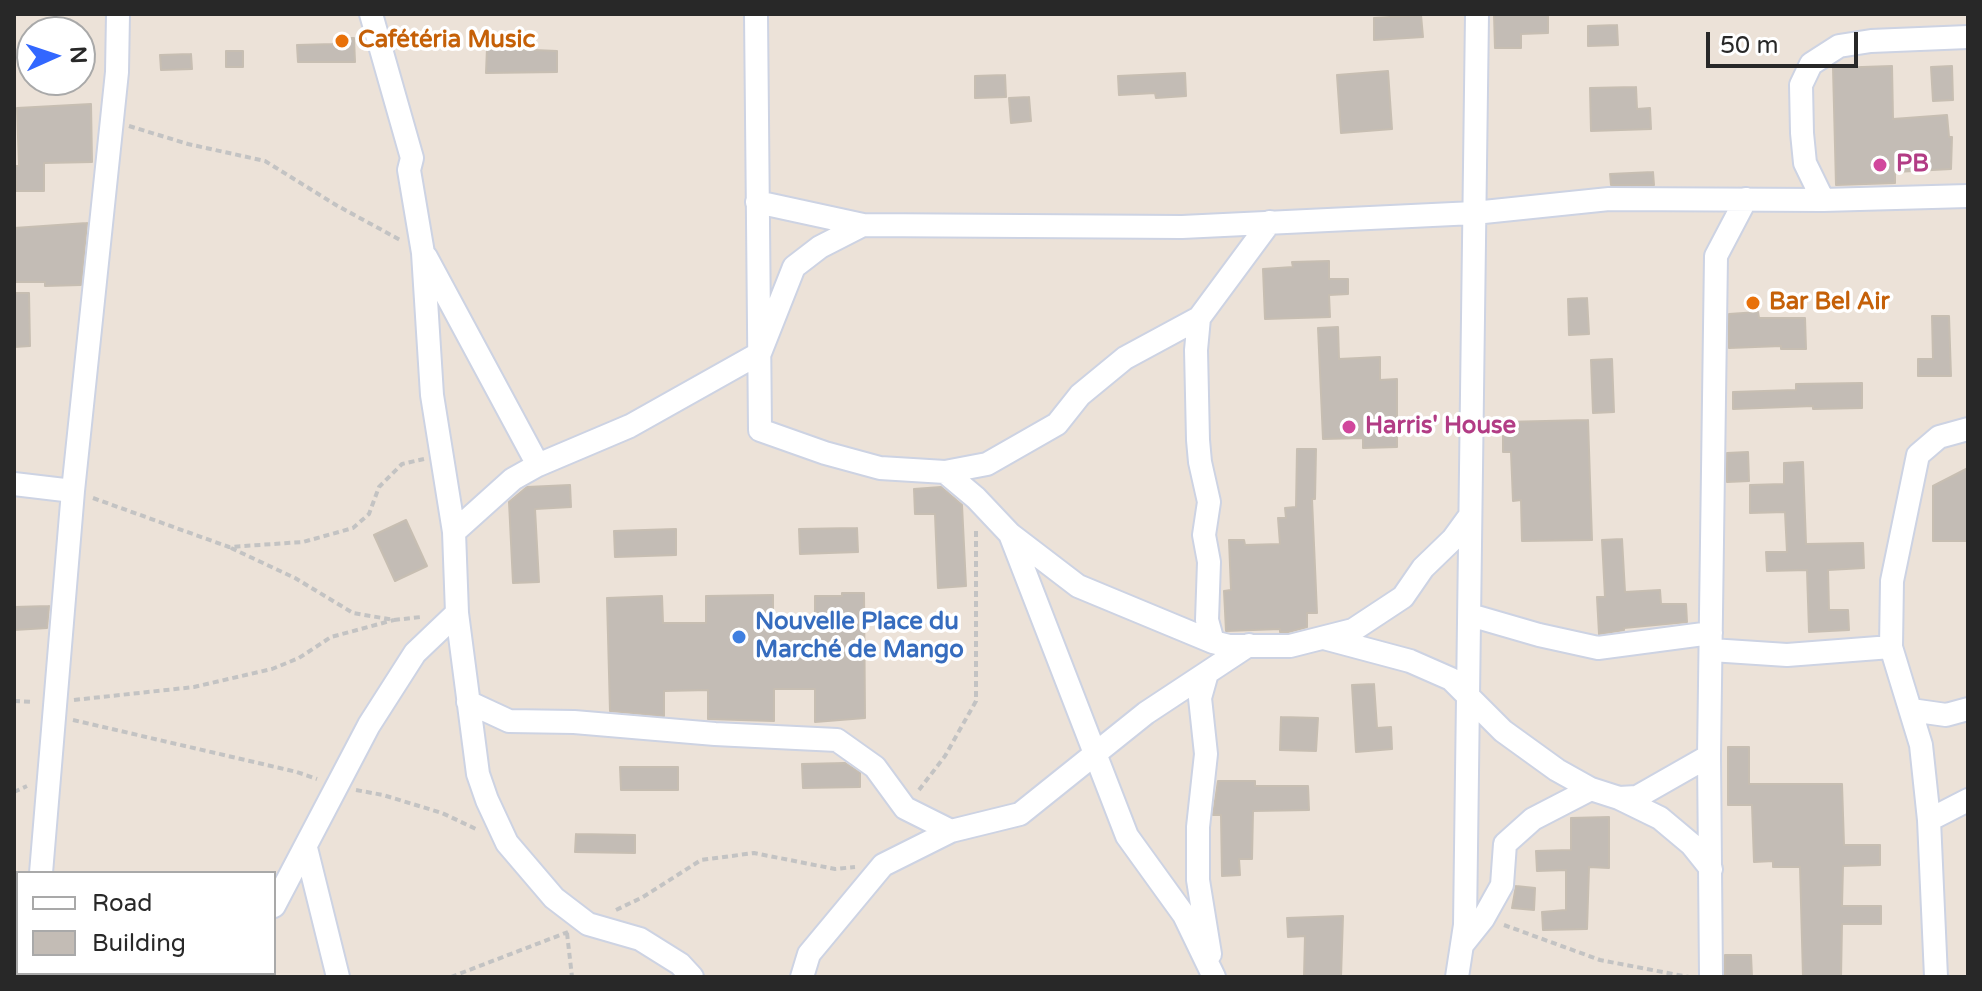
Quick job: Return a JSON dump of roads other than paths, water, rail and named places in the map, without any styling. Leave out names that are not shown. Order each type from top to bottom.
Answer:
[{"type":"street","points":[[41,871],[73,491],[117,72],[118,14]]},
{"type":"street","points":[[371,14],[412,158],[409,170],[423,253],[432,395],[454,532],[457,613],[478,774],[507,843],[578,928],[640,939],[680,964],[692,977]]},
{"type":"street","points":[[756,14],[760,430],[880,468],[945,472],[987,464],[1057,424],[1080,395],[1125,358],[1199,318],[1270,222]]},
{"type":"street","points":[[1457,977],[1462,946],[1469,699],[1477,14]]},
{"type":"street","points":[[1823,200],[1805,163],[1802,133],[1801,85],[1811,64],[1839,46],[1871,41],[1968,37]]},
{"type":"street","points":[[757,202],[863,225],[1182,227],[1474,213],[1609,199],[1823,200],[1968,196]]},
{"type":"street","points":[[1711,977],[1709,756],[1716,256],[1746,199]]},
{"type":"street","points":[[454,532],[513,479],[538,465],[630,426],[760,353],[794,267],[820,247],[863,225]]},
{"type":"street","points":[[423,253],[538,465]]},
{"type":"street","points":[[1199,318],[1196,350],[1198,440],[1209,502],[1204,535],[1209,562],[1207,620],[1213,642]]},
{"type":"street","points":[[1936,977],[1929,820],[1921,745],[1891,647],[1892,581],[1918,455],[1939,437],[1968,429]]},
{"type":"street","points":[[945,472],[976,498],[1010,534],[1078,586],[1229,646],[1290,646],[1353,630],[1403,597],[1423,568],[1453,539],[1469,517]]},
{"type":"street","points":[[14,484],[73,491]]},
{"type":"street","points":[[1010,534],[1127,836],[1184,915],[1214,977]]},
{"type":"street","points":[[276,902],[369,725],[415,653],[457,613]]},
{"type":"street","points":[[1470,615],[1598,648],[1711,642],[1787,655],[1891,647]]},
{"type":"street","points":[[1324,638],[1432,670],[1451,679],[1503,731],[1557,770],[1591,789],[1619,798],[1660,818],[1691,844],[1711,869]]},
{"type":"street","points":[[802,977],[809,954],[883,865],[951,831],[1020,814],[1146,713],[1249,645]]},
{"type":"street","points":[[1207,673],[1200,698],[1206,754],[1198,827],[1198,880],[1214,977]]},
{"type":"street","points":[[468,702],[509,721],[574,722],[837,740],[875,767],[905,808],[951,831]]},
{"type":"street","points":[[1911,710],[1946,715],[1968,709]]},
{"type":"street","points":[[1619,798],[1637,797],[1709,756]]},
{"type":"street","points":[[1462,946],[1483,919],[1502,885],[1505,844],[1533,819],[1591,789]]},
{"type":"street","points":[[1929,820],[1968,800]]},
{"type":"street","points":[[306,848],[338,977]]},
{"type":"place","name":"Cafétéria Music","points":[[342,41]]},
{"type":"place","name":"PB","points":[[1880,165]]},
{"type":"place","name":"Bar Bel Air","points":[[1753,303]]},
{"type":"place","name":"Harris' House","points":[[1349,427]]},
{"type":"place","name":"Nouvelle Place du Marché de Mango","points":[[739,637]]}]
